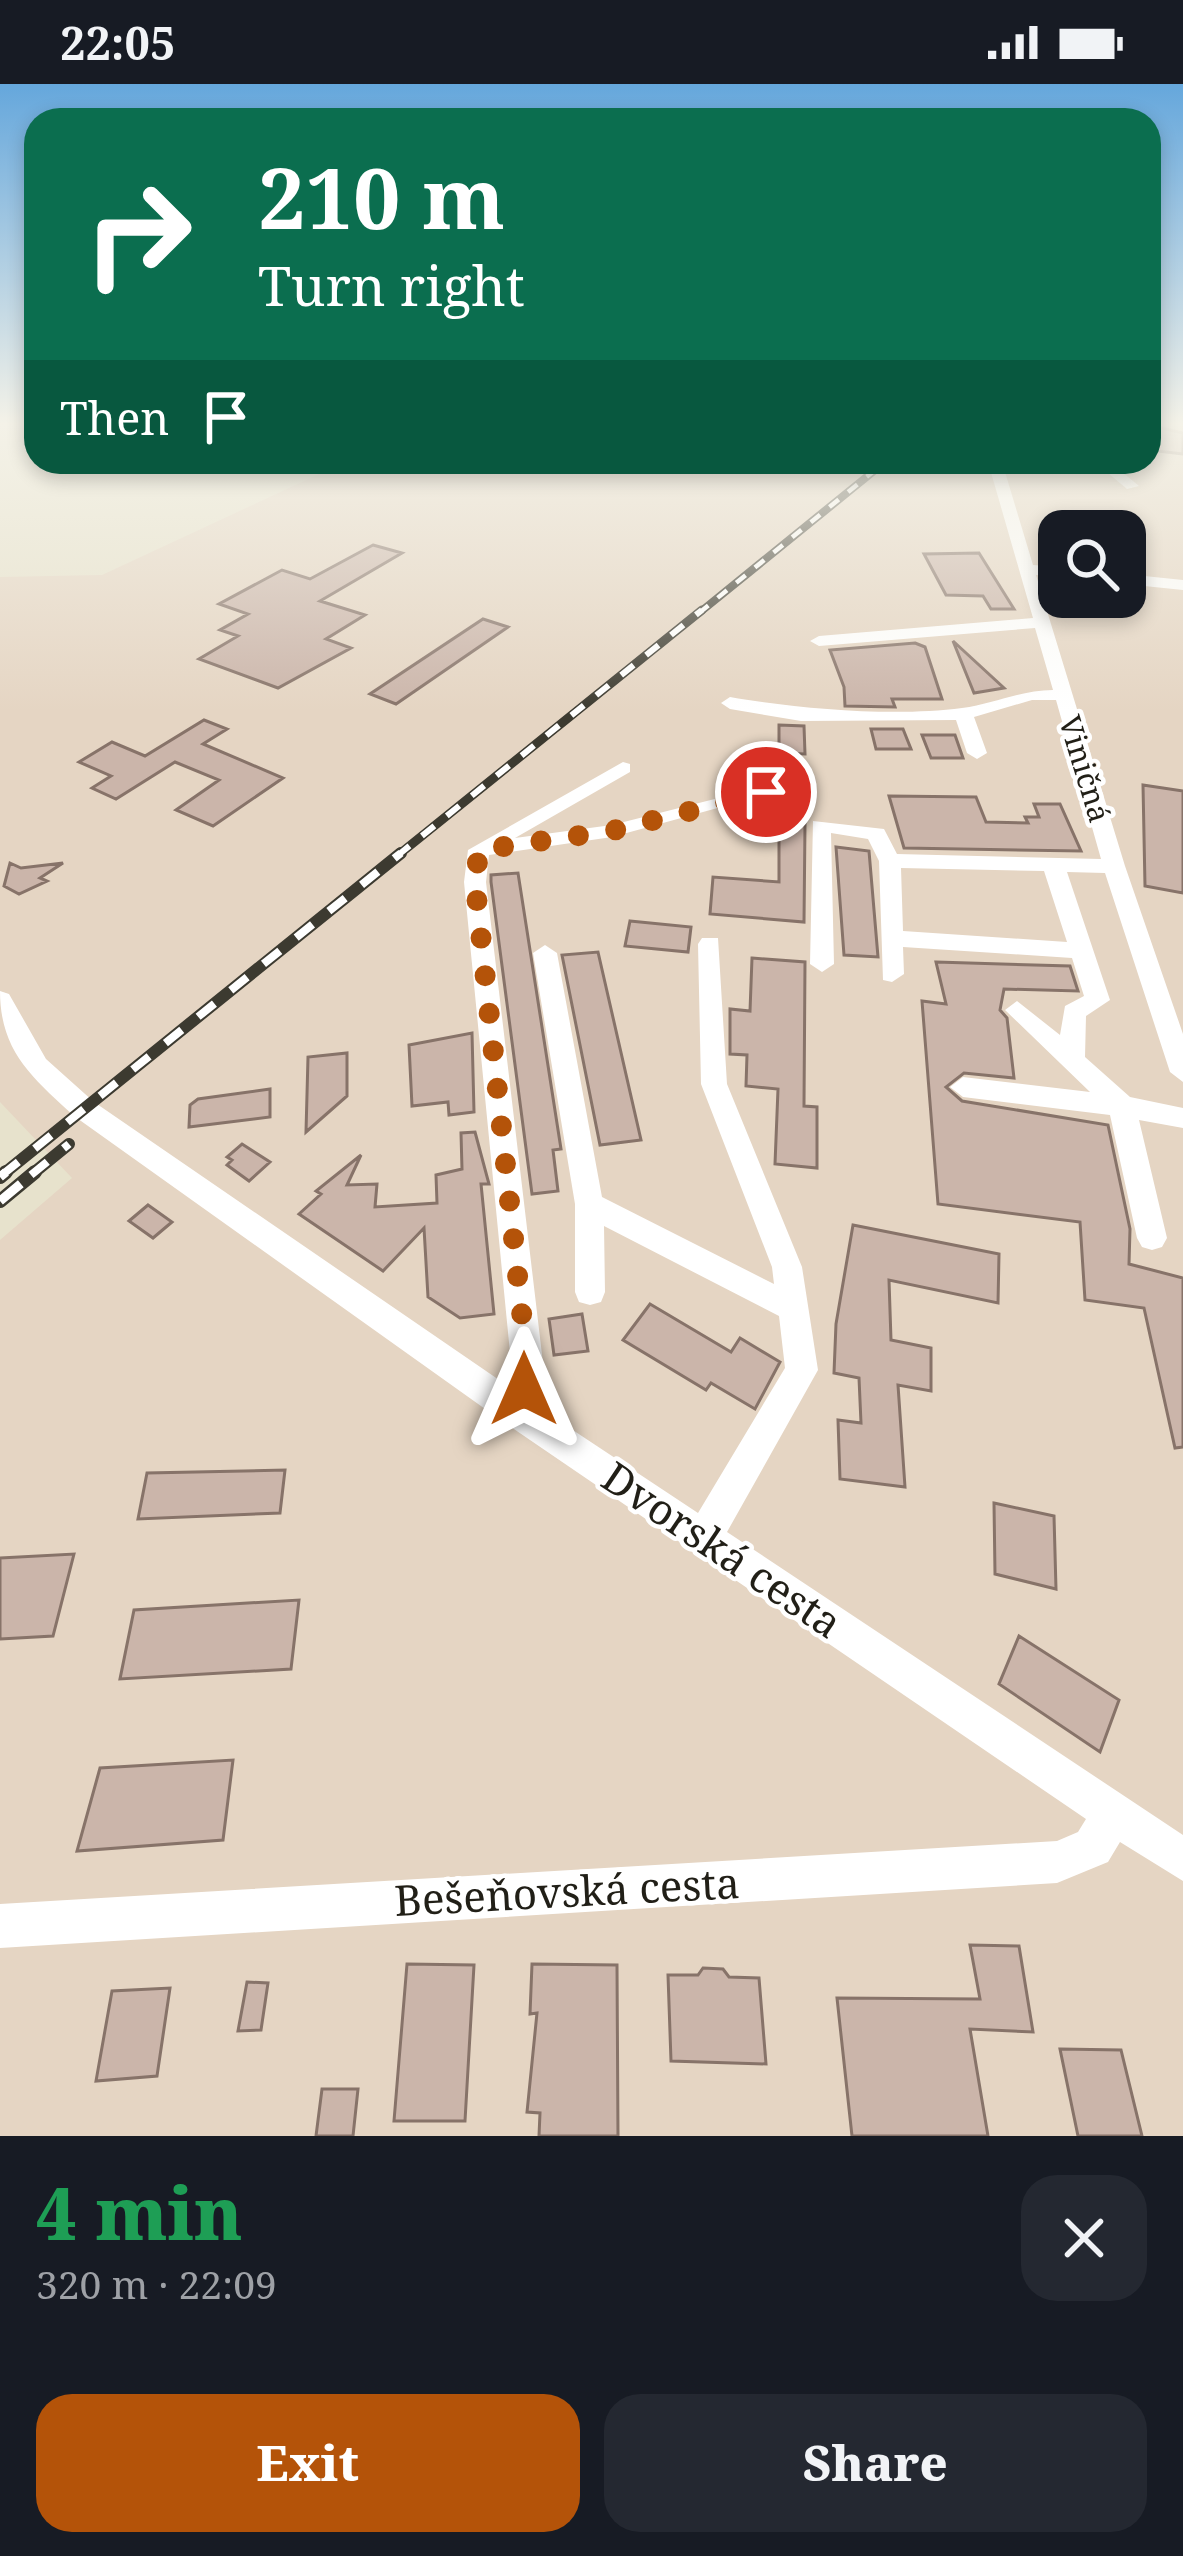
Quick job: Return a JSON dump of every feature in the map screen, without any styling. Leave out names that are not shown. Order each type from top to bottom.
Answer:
[{"type":"street","name":"Viničná","points":[[1013,521],[1114,866],[1183,1072]]},
{"type":"street","points":[[1027,569],[1038,570]]},
{"type":"street","points":[[1146,581],[1183,585]]},
{"type":"street","points":[[818,641],[1044,622]]},
{"type":"street","points":[[730,703],[801,716],[964,714],[1031,695],[1062,695]]},
{"type":"street","points":[[964,714],[977,753]]},
{"type":"street","points":[[479,850],[623,768]]},
{"type":"street","points":[[479,850],[611,831],[766,792]]},
{"type":"street","points":[[822,964],[820,825],[876,834],[890,861],[892,974]]},
{"type":"street","points":[[479,850],[475,882],[527,1363],[514,1410]]},
{"type":"street","points":[[890,861],[1114,866]]},
{"type":"street","points":[[1053,864],[1097,1000],[1074,1012],[1072,1060]]},
{"type":"street","points":[[892,938],[1081,951]]},
{"type":"street","points":[[704,1538],[802,1370],[787,1267],[714,1084],[710,944]]},
{"type":"street","points":[[545,953],[589,1204],[590,1292]]},
{"type":"street","name":"Dvorská cesta","points":[[0,1000],[37,1066],[84,1109],[514,1410],[1183,1861]]},
{"type":"street","points":[[1016,1010],[1122,1106],[1152,1238]]},
{"type":"street","points":[[963,1087],[1183,1118]]},
{"type":"street","points":[[589,1204],[793,1308]]},
{"type":"street","name":"Bešeňovská cesta","points":[[0,1926],[1057,1862],[1093,1847],[1112,1815]]},
{"type":"shaded area","points":[[219,521],[1038,521],[1038,618],[1146,618],[1146,521],[1183,521],[1183,2136],[0,2136],[0,1240],[72,1178],[0,1102],[0,577],[102,575]]},
{"type":"building","points":[[373,545],[402,553],[320,601],[365,615],[326,639],[351,648],[278,688],[199,659],[238,636],[220,630],[248,614],[219,604],[282,570],[310,579]]},
{"type":"building","points":[[979,553],[1014,609],[991,609],[983,596],[946,595],[924,554]]},
{"type":"building","points":[[483,619],[508,627],[396,704],[370,694]]},
{"type":"building","points":[[953,641],[1004,688],[974,693]]},
{"type":"building","points":[[915,643],[925,647],[942,699],[892,699],[895,707],[845,706],[844,687],[830,650]]},
{"type":"building","points":[[204,720],[227,729],[203,744],[283,778],[213,826],[176,810],[219,780],[175,762],[116,799],[92,788],[111,776],[79,762],[112,742],[145,756]]},
{"type":"building","points":[[779,725],[804,726],[805,754],[779,753]]},
{"type":"building","points":[[871,729],[903,729],[911,749],[876,749]]},
{"type":"building","points":[[922,735],[955,735],[963,758],[931,758]]},
{"type":"building","points":[[1143,785],[1183,791],[1183,893],[1145,886]]},
{"type":"building","points":[[889,796],[976,797],[986,822],[1028,823],[1025,817],[1039,817],[1034,804],[1060,804],[1081,851],[904,848]]},
{"type":"building","points":[[779,823],[805,824],[804,922],[710,914],[713,877],[779,882]]},
{"type":"building","points":[[836,847],[869,851],[878,957],[844,955]]},
{"type":"building","points":[[10,863],[21,868],[63,863],[40,878],[47,881],[19,894],[4,886]]},
{"type":"building","points":[[518,873],[561,1149],[553,1150],[558,1191],[532,1194],[491,882],[491,875]]},
{"type":"building","points":[[630,921],[691,927],[688,952],[625,946]]},
{"type":"building","points":[[598,952],[641,1140],[600,1145],[562,955]]},
{"type":"building","points":[[752,958],[805,962],[804,1106],[817,1107],[817,1168],[775,1164],[778,1089],[746,1086],[747,1055],[730,1054],[730,1009],[750,1011]]},
{"type":"building","points":[[936,962],[1070,966],[1078,991],[1004,989],[1000,1010],[1007,1018],[1014,1078],[964,1073],[946,1087],[962,1101],[1108,1125],[1130,1229],[1129,1264],[1183,1278],[1183,1447],[1175,1448],[1144,1308],[1085,1300],[1080,1222],[938,1204],[922,1001],[946,1004]]},
{"type":"building","points":[[472,1033],[474,1112],[449,1115],[448,1102],[412,1106],[409,1045]]},
{"type":"building","points":[[347,1053],[347,1096],[306,1132],[308,1057]]},
{"type":"building","points":[[270,1089],[270,1117],[189,1127],[190,1105],[198,1099]]},
{"type":"building","points":[[475,1132],[489,1184],[481,1184],[494,1314],[460,1318],[428,1297],[424,1228],[383,1271],[299,1214],[321,1194],[316,1191],[361,1155],[347,1185],[377,1184],[375,1207],[437,1203],[436,1175],[462,1169],[461,1133]]},
{"type":"building","points":[[242,1144],[270,1162],[249,1181],[227,1165],[232,1160],[227,1157]]},
{"type":"building","points":[[148,1205],[172,1222],[153,1238],[129,1221]]},
{"type":"building","points":[[853,1225],[999,1254],[998,1303],[889,1280],[891,1340],[931,1348],[931,1391],[898,1385],[905,1487],[840,1479],[838,1420],[861,1423],[859,1378],[834,1373],[836,1324]]},
{"type":"building","points":[[650,1304],[731,1352],[740,1338],[780,1362],[755,1409],[711,1383],[706,1390],[623,1340]]},
{"type":"building","points":[[582,1314],[588,1351],[554,1355],[549,1319]]},
{"type":"building","points":[[285,1470],[280,1513],[138,1519],[147,1473]]},
{"type":"building","points":[[994,1503],[1054,1516],[1056,1589],[995,1574]]},
{"type":"building","points":[[74,1554],[53,1636],[0,1639],[0,1558]]},
{"type":"building","points":[[299,1600],[291,1669],[120,1679],[134,1610]]},
{"type":"building","points":[[1019,1636],[1119,1700],[1100,1752],[999,1684]]},
{"type":"building","points":[[233,1760],[223,1840],[77,1851],[100,1768]]},
{"type":"building","points":[[970,1945],[1019,1946],[1033,2032],[970,2029],[988,2136],[852,2136],[837,1998],[980,1999]]},
{"type":"building","points":[[407,1964],[474,1965],[465,2121],[394,2121]]},
{"type":"building","points":[[532,1964],[617,1965],[618,2136],[539,2136],[540,2113],[527,2112],[537,2013],[530,2014]]},
{"type":"building","points":[[703,1968],[723,1969],[729,1977],[759,1978],[766,2064],[671,2061],[668,1975],[698,1975]]},
{"type":"building","points":[[247,1982],[268,1983],[261,2030],[238,2031]]},
{"type":"building","points":[[170,1988],[157,2076],[96,2081],[112,1991]]},
{"type":"building","points":[[1060,2049],[1121,2050],[1142,2136],[1078,2136]]},
{"type":"building","points":[[322,2089],[358,2089],[353,2136],[316,2136]]},
{"type":"railway","points":[[699,613],[813,521]]},
{"type":"railway","points":[[397,856],[702,610]]},
{"type":"railway","points":[[2,1175],[401,853]]},
{"type":"railway","points":[[31,1175],[69,1144]]},
{"type":"railway","points":[[0,1177],[6,1172]]},
{"type":"railway","points":[[0,1201],[35,1172]]},
{"type":"route","points":[[524,1389],[527,1363],[475,882],[479,850],[611,831],[766,792]]}]
